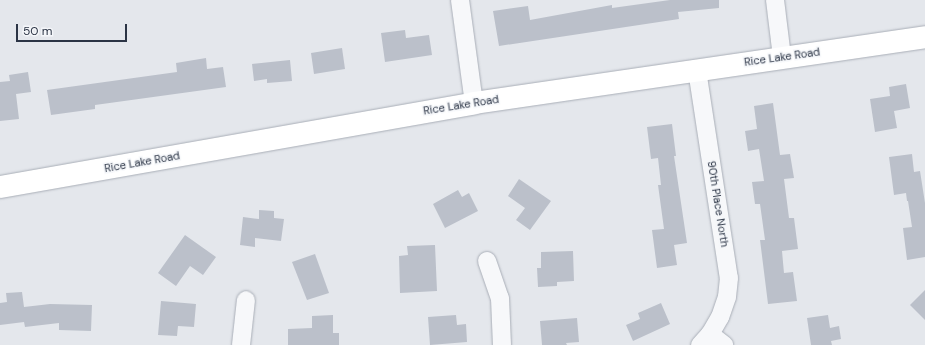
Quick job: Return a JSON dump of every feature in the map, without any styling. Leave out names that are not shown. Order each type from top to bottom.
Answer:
[{"type":"street","points":[[460,0],[474,103]]},
{"type":"street","points":[[775,0],[782,57]]},
{"type":"street","name":"Rice Lake Road","points":[[0,187],[474,103],[925,37]]},
{"type":"street","name":"90th Place North","points":[[697,70],[729,278],[727,298],[711,341]]},
{"type":"street","points":[[487,261],[500,298],[502,345]]},
{"type":"street","points":[[241,345],[246,300]]},
{"type":"building","points":[[670,0],[719,0],[719,8],[678,12],[679,19],[499,46],[493,11],[528,6],[530,20],[612,5],[612,8]]},
{"type":"building","points":[[405,30],[406,38],[429,35],[432,55],[385,62],[381,33]]},
{"type":"building","points":[[342,48],[345,69],[314,74],[311,53]]},
{"type":"building","points":[[206,58],[207,69],[223,67],[226,87],[95,105],[95,109],[51,115],[47,90],[177,72],[176,63]]},
{"type":"building","points":[[290,60],[292,81],[267,83],[267,79],[254,81],[252,64]]},
{"type":"building","points":[[28,72],[31,92],[16,94],[19,119],[0,121],[0,82],[10,81],[9,75]]},
{"type":"building","points":[[906,84],[910,108],[894,111],[897,128],[875,132],[870,99],[890,96],[889,87]]},
{"type":"building","points":[[773,103],[780,155],[790,154],[794,178],[784,179],[789,218],[794,218],[798,249],[782,251],[784,273],[793,272],[797,301],[768,304],[760,240],[765,240],[760,204],[755,204],[752,182],[764,181],[759,149],[748,151],[745,131],[757,129],[754,106]]},
{"type":"building","points":[[672,124],[676,156],[674,156],[687,243],[674,245],[677,265],[657,268],[652,230],[664,229],[658,185],[661,185],[658,158],[651,159],[647,127]]},
{"type":"building","points":[[912,154],[914,172],[920,171],[925,203],[925,257],[907,260],[903,228],[912,227],[908,201],[906,193],[894,195],[889,157]]},
{"type":"building","points":[[519,179],[551,201],[530,230],[516,220],[525,208],[508,196]]},
{"type":"building","points":[[458,190],[462,197],[469,193],[478,211],[445,228],[433,204]]},
{"type":"building","points":[[259,210],[274,211],[274,218],[284,219],[281,241],[255,238],[255,247],[240,245],[243,217],[259,219]]},
{"type":"building","points":[[185,235],[216,257],[203,275],[190,266],[176,286],[158,273]]},
{"type":"building","points":[[435,245],[437,291],[400,293],[399,256],[408,255],[407,246]]},
{"type":"building","points":[[573,251],[574,281],[557,282],[557,286],[538,287],[537,268],[541,268],[541,252]]},
{"type":"building","points":[[315,254],[329,293],[307,300],[292,262]]},
{"type":"building","points":[[925,290],[925,320],[910,305]]},
{"type":"building","points":[[22,292],[24,307],[50,304],[92,305],[91,331],[59,330],[59,323],[25,327],[24,322],[0,325],[0,303],[7,302],[6,293]]},
{"type":"building","points":[[161,301],[196,304],[194,327],[178,326],[177,336],[158,335]]},
{"type":"building","points":[[661,303],[670,324],[633,341],[626,325],[640,319],[638,313]]},
{"type":"building","points":[[333,315],[333,333],[339,333],[339,345],[288,345],[288,329],[312,328],[312,316]]},
{"type":"building","points":[[456,315],[457,325],[466,324],[467,342],[430,345],[428,317]]},
{"type":"building","points":[[828,315],[830,328],[839,326],[841,339],[831,341],[832,345],[811,345],[807,318]]},
{"type":"building","points":[[577,318],[579,342],[566,343],[567,345],[542,345],[540,321]]}]
